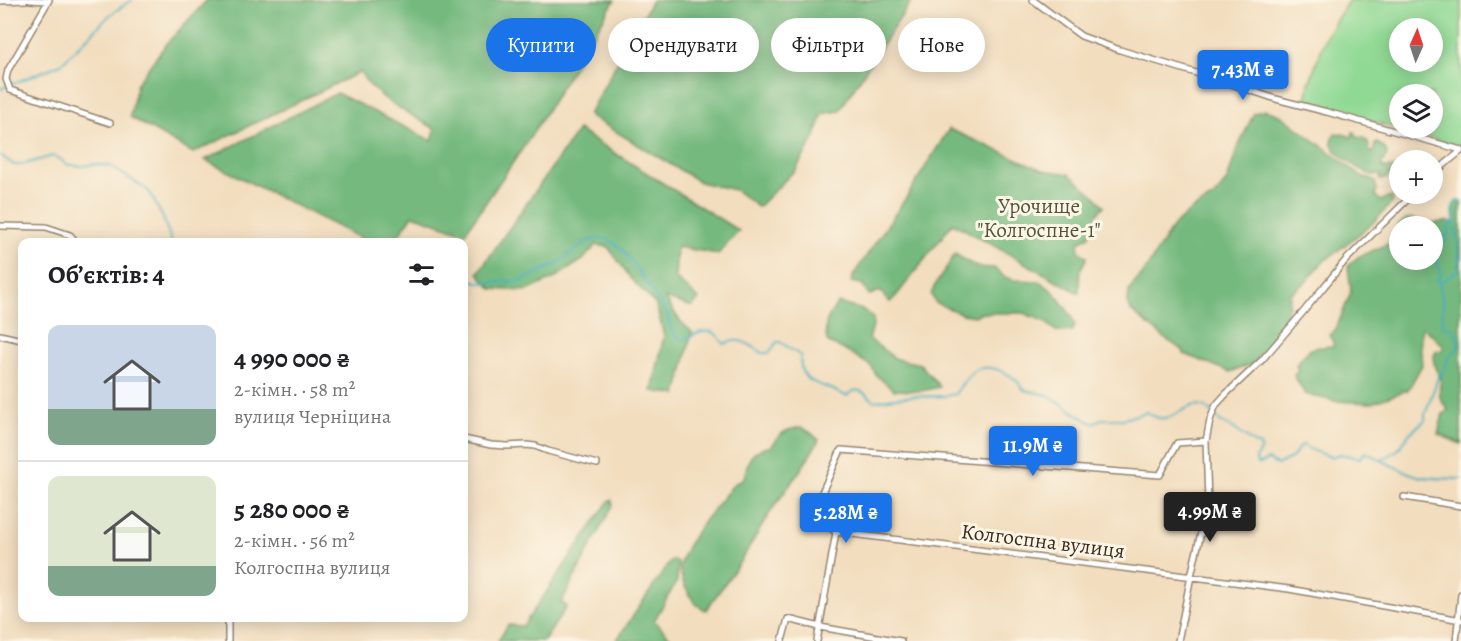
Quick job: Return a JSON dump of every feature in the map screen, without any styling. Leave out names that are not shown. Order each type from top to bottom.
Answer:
[{"type":"street","points":[[0,1],[26,0]]},
{"type":"street","points":[[30,0],[48,0],[8,70],[7,82],[10,90],[110,123]]},
{"type":"street","points":[[1033,0],[1081,36],[1120,50],[1275,99],[1461,150]]},
{"type":"street","points":[[1443,166],[1461,150]]},
{"type":"street","points":[[1179,641],[1208,502],[1206,441],[1216,405],[1262,360],[1344,261],[1403,204]]},
{"type":"street","points":[[0,226],[46,227],[73,238]]},
{"type":"street","points":[[0,335],[18,339]]},
{"type":"street","points":[[468,440],[500,446],[535,446],[597,464]]},
{"type":"street","points":[[818,641],[836,532],[822,521],[819,499],[841,450],[1160,476],[1177,443],[1206,441]]},
{"type":"street","points":[[1404,496],[1461,506]]},
{"type":"street","name":"Колгоспна вулиця","points":[[836,532],[1289,589],[1460,620]]},
{"type":"street","points":[[1456,641],[1461,594]]},
{"type":"street","points":[[782,641],[788,619],[901,641]]},
{"type":"street","points":[[228,622],[228,641]]},
{"type":"green space","points":[[207,0],[615,0],[596,31],[596,18],[486,18],[486,72],[571,72],[531,136],[465,233],[413,215],[397,238],[360,238],[205,160],[337,93],[432,141],[435,129],[384,98],[374,90],[360,72],[193,153],[130,117],[137,83],[167,43]]},
{"type":"green space","points":[[652,0],[912,0],[898,18],[886,40],[886,18],[771,18],[771,72],[865,72],[839,111],[823,114],[814,139],[796,169],[758,207],[735,190],[700,182],[588,115],[612,72],[759,72],[759,18],[642,18]]},
{"type":"green space","points":[[1349,0],[1461,0],[1461,147],[1430,138],[1443,138],[1443,84],[1389,84],[1389,126],[1306,102],[1309,84],[1326,36]]},
{"type":"green space","points":[[1265,110],[1280,115],[1363,178],[1375,181],[1377,190],[1375,195],[1381,201],[1389,197],[1389,204],[1391,204],[1370,226],[1323,262],[1304,284],[1290,294],[1284,320],[1267,346],[1252,364],[1230,372],[1184,354],[1183,350],[1131,311],[1128,303],[1129,292],[1173,226],[1191,210],[1214,197],[1227,181],[1237,149],[1254,113]]},
{"type":"green space","name":"Урочище \"Колгоспне-1\"","points":[[949,129],[1043,170],[1069,174],[1104,206],[1096,215],[1089,236],[1078,243],[1079,251],[1087,257],[1080,271],[1079,293],[953,223],[890,302],[882,292],[871,295],[862,284],[851,282]]},
{"type":"green space","points":[[578,130],[739,231],[718,254],[677,247],[675,278],[699,299],[692,307],[665,298],[680,321],[692,332],[677,395],[652,391],[664,336],[656,305],[633,281],[608,247],[596,245],[583,260],[553,279],[527,291],[492,289],[478,273]]},
{"type":"green space","points":[[1355,132],[1357,138],[1362,137],[1368,142],[1370,152],[1373,153],[1375,144],[1383,147],[1387,154],[1382,162],[1383,168],[1389,168],[1387,178],[1380,180],[1380,174],[1370,174],[1350,163],[1332,143],[1335,133],[1351,138]]},
{"type":"green space","points":[[1457,201],[1461,202],[1461,444],[1438,434],[1443,414],[1448,409],[1440,398],[1441,378],[1434,361],[1436,351],[1441,351],[1443,345],[1424,328],[1422,328],[1420,346],[1422,365],[1408,390],[1372,403],[1335,401],[1305,394],[1294,375],[1298,371],[1296,365],[1311,349],[1334,345],[1330,335],[1336,329],[1351,292],[1348,266],[1358,257],[1389,244],[1389,270],[1443,270],[1443,222],[1454,222],[1453,206]]},
{"type":"green space","name":"Урочище \"Колгоспне-1\"","points":[[955,254],[976,267],[994,268],[1005,277],[1014,280],[1039,281],[1053,291],[1071,315],[1075,326],[1072,331],[1056,331],[1044,321],[1023,313],[980,313],[975,316],[962,314],[936,303],[931,295],[934,287]]},
{"type":"green space","points":[[838,303],[863,310],[873,317],[869,339],[896,359],[920,364],[940,387],[920,391],[894,390],[876,375],[871,366],[847,351],[828,343],[825,332],[827,322]]},
{"type":"green space","points":[[801,427],[819,440],[706,610],[700,607],[689,594],[681,574],[682,558],[687,547],[734,484],[744,478],[748,463],[755,452],[776,442],[783,432]]},
{"type":"green space","points":[[612,500],[613,505],[561,603],[567,606],[544,641],[498,641],[508,625],[523,626],[608,502]]},
{"type":"green space","points":[[673,560],[678,563],[677,581],[654,621],[674,641],[616,641],[669,563]]},
{"type":"waterway","points":[[0,89],[61,64],[111,14],[132,0]]},
{"type":"waterway","points":[[0,155],[14,165],[53,156],[66,164],[76,166],[94,164],[110,166],[149,191],[170,238]]},
{"type":"waterway","points":[[1382,460],[1399,449],[1409,434],[1425,420],[1437,380],[1445,368],[1447,359],[1458,348],[1458,340],[1453,328],[1443,326],[1440,283],[1458,270],[1459,253],[1453,206],[1457,201],[1461,202]]},
{"type":"waterway","points":[[1440,283],[1437,279],[1441,275],[1438,266],[1438,249],[1446,241],[1446,235],[1450,233],[1448,227],[1454,222]]},
{"type":"waterway","points":[[468,279],[481,283],[520,281],[555,265],[586,242],[608,239],[623,250],[638,270],[668,315],[671,329],[676,337],[683,340],[701,332],[710,332],[718,336],[725,344],[740,341],[763,353],[769,353],[777,342],[780,342],[801,356],[802,370],[807,378],[847,396],[858,390],[875,401],[951,395],[956,394],[959,387],[974,371],[991,368],[1004,372],[1016,380],[1024,390],[1048,395],[1093,423],[1102,419],[1124,419],[1146,412],[1157,418],[1165,418],[1192,406],[1203,406],[1225,425],[1260,446],[1256,459],[1257,464],[1268,460],[1277,465],[1293,457],[1303,445],[1331,457],[1340,454],[1360,458],[1365,452],[1418,476],[1461,479]]}]
